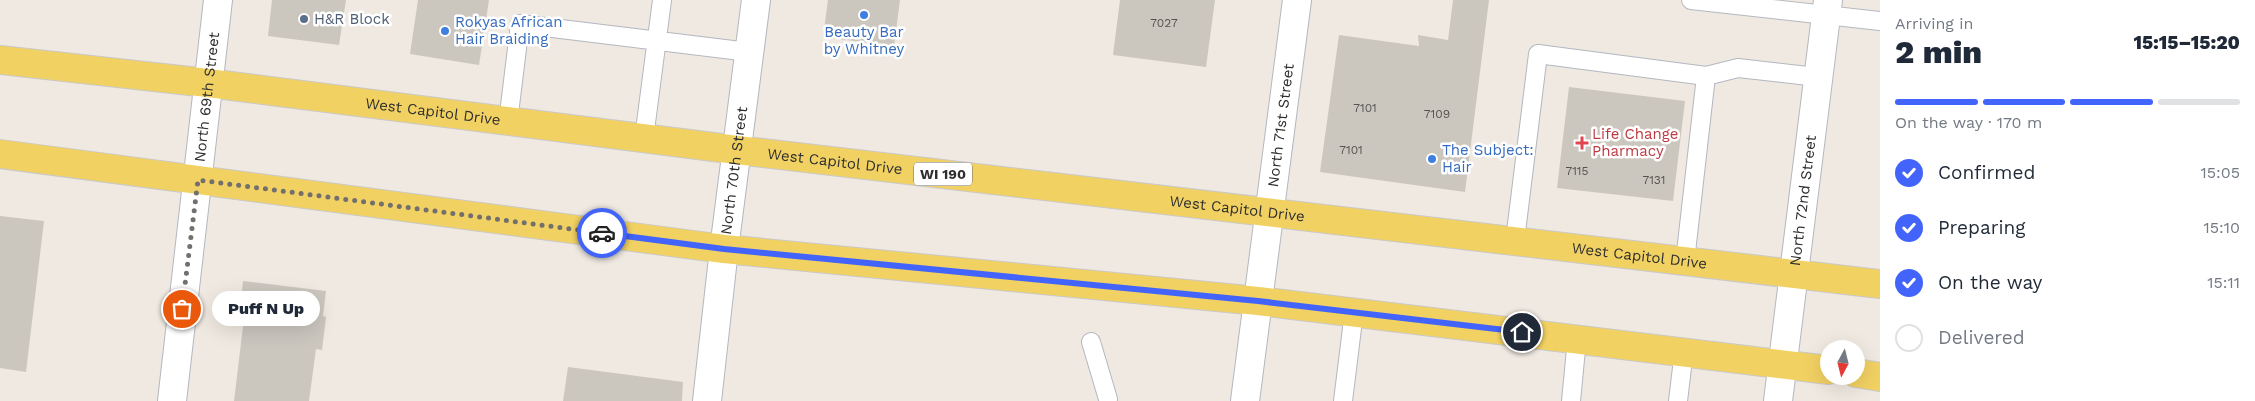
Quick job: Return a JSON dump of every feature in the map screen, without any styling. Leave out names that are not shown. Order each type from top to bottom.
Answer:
[{"type":"main road","name":"West Capitol Drive","points":[[2,63],[208,84],[737,150],[1880,284]]},
{"type":"main road","points":[[0,154],[724,249],[1258,301],[1820,369]]},
{"type":"main road","points":[[1865,375],[1880,377]]},
{"type":"street","name":"North 69th Street","points":[[172,401],[218,0]]},
{"type":"street","name":"North 70th Street","points":[[707,401],[724,249],[756,0]]},
{"type":"street","name":"North 71st Street","points":[[1246,401],[1297,0]]},
{"type":"street","name":"North 72nd Street","points":[[1778,401],[1792,273],[1826,8]]},
{"type":"lane","points":[[644,138],[662,0]]},
{"type":"lane","points":[[1691,0],[1826,8],[1880,21]]},
{"type":"lane","points":[[508,122],[520,24],[750,52]]},
{"type":"lane","points":[[1515,240],[1538,54],[1706,76],[1738,68],[1817,77]]},
{"type":"lane","points":[[1685,260],[1706,76]]},
{"type":"lane","points":[[1343,401],[1354,312]]},
{"type":"lane","points":[[1571,401],[1578,339]]},
{"type":"lane","points":[[1091,342],[1108,399]]},
{"type":"lane","points":[[1678,401],[1684,351]]},
{"type":"building","points":[[272,0],[346,0],[339,45],[268,36]]},
{"type":"building","points":[[418,0],[489,0],[479,65],[410,54]]},
{"type":"building","points":[[828,0],[900,0],[894,46],[823,37]]},
{"type":"building","points":[[1120,0],[1215,0],[1206,67],[1113,55]]},
{"type":"building","points":[[1453,0],[1489,0],[1465,192],[1320,172],[1339,35],[1419,46],[1418,35],[1448,40]]},
{"type":"building","points":[[1569,87],[1685,101],[1673,201],[1557,188]]},
{"type":"building","points":[[0,216],[44,221],[26,372],[0,368]]},
{"type":"building","points":[[243,281],[326,291],[323,316],[326,317],[322,350],[316,349],[309,401],[234,401],[244,318],[239,318]]},
{"type":"building","points":[[568,367],[683,382],[682,401],[563,401]]},
{"type":"way so far","points":[[182,309],[198,180],[602,233]]},
{"type":"place","name":"Beauty Bar by Whitney","points":[[864,15]]},
{"type":"place","name":"H&R Block","points":[[304,19]]},
{"type":"place","name":"Rokyas African Hair Braiding","points":[[445,31]]},
{"type":"place","name":"Life Change Pharmacy","points":[[1582,143]]},
{"type":"place","name":"The Subject: Hair","points":[[1432,159]]},
{"type":"place","name":"Puff N Up","points":[[182,309]]},
{"type":"route","points":[[602,233],[724,249],[1258,301],[1522,332]]}]
